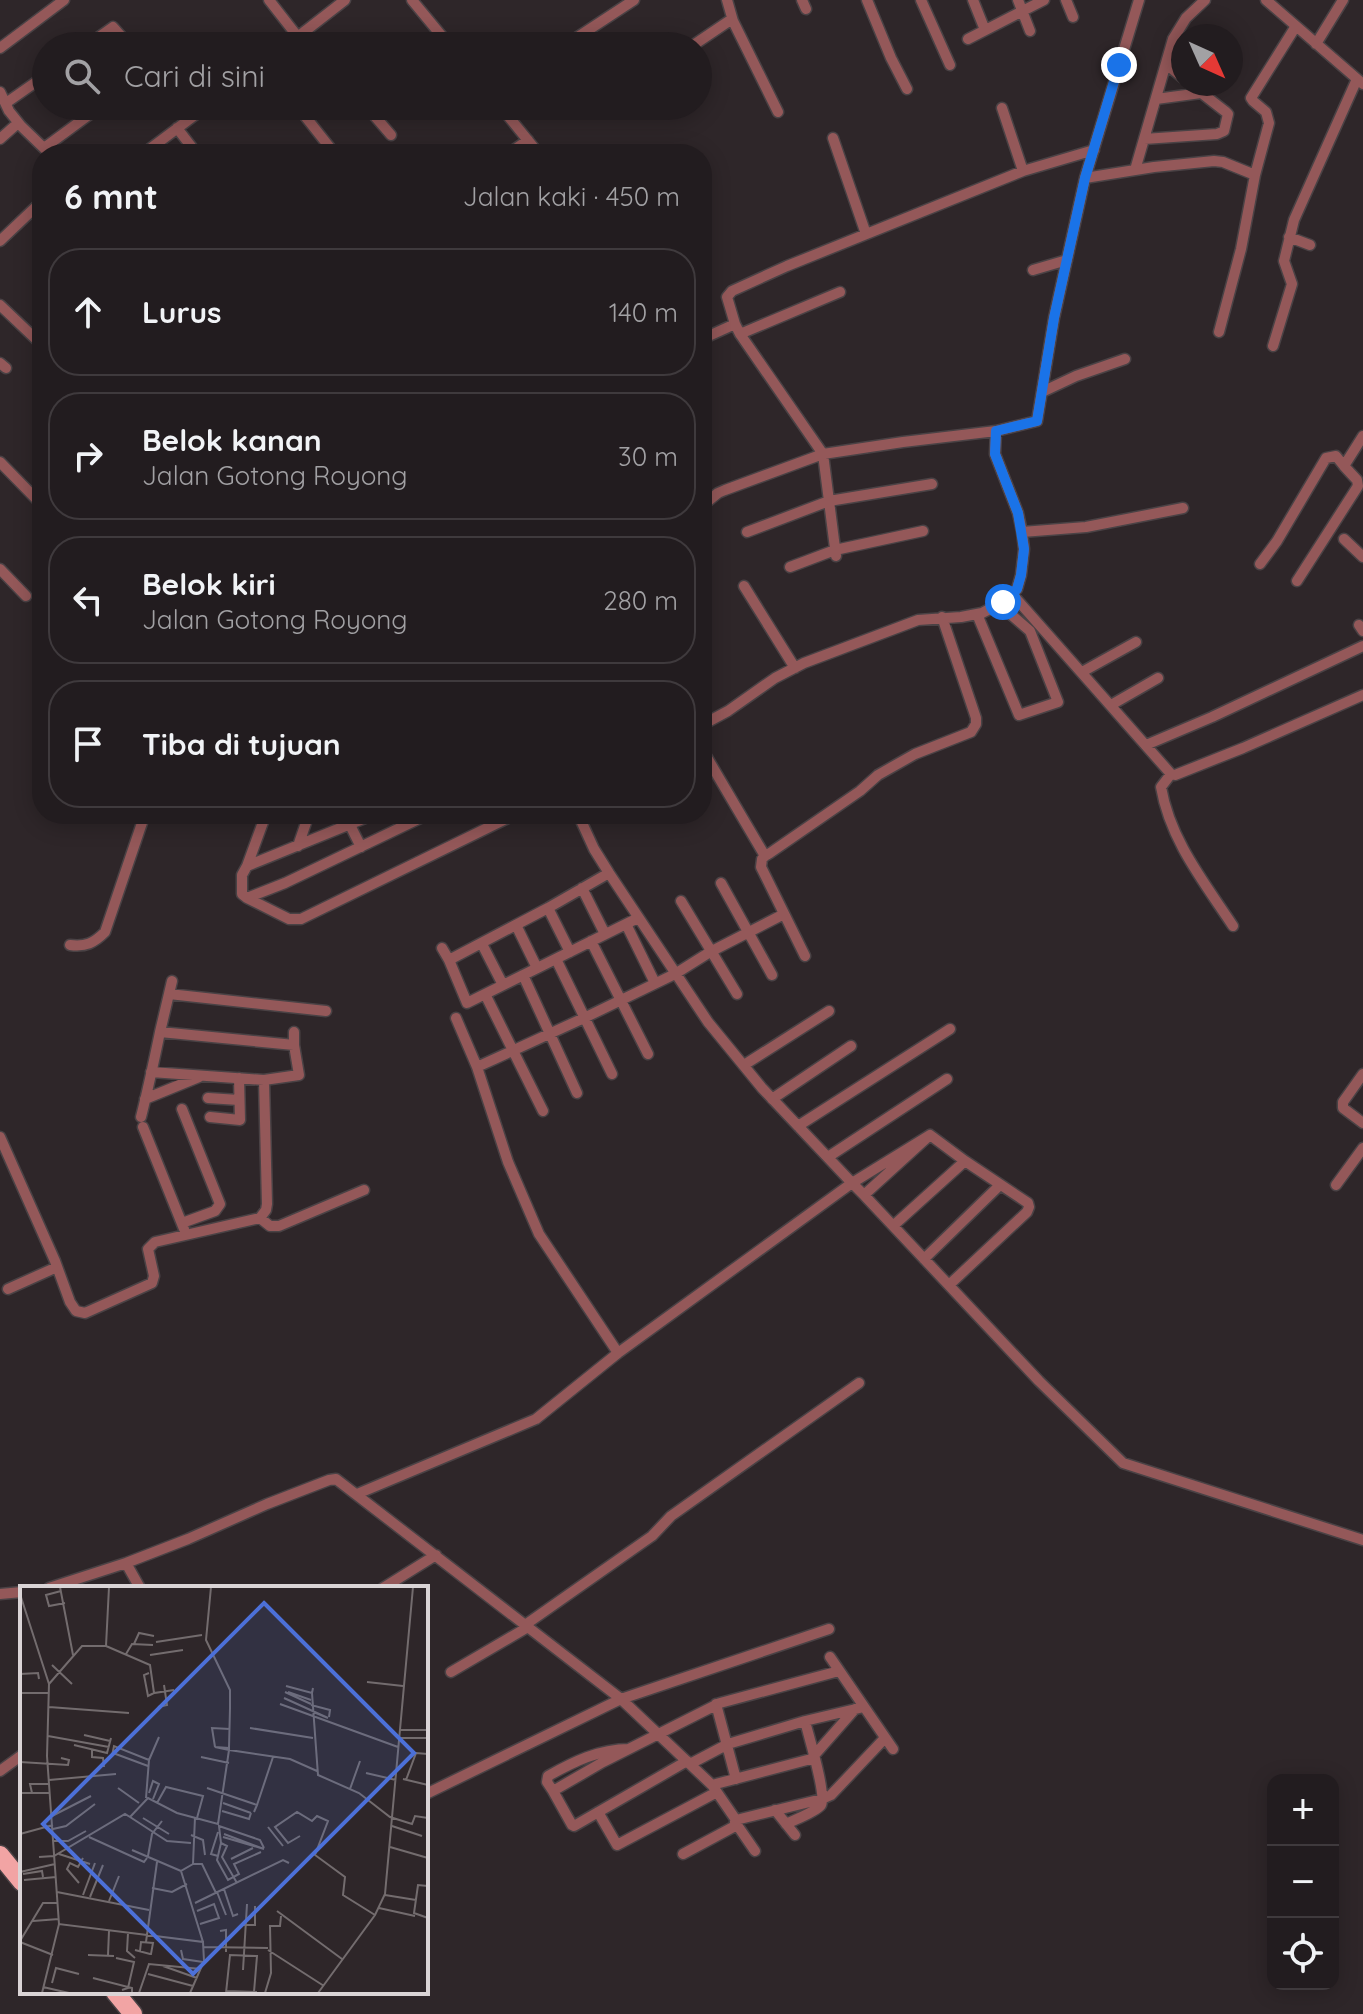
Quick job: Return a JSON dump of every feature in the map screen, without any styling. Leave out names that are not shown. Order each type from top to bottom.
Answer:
[{"type":"highway","points":[[0,1855],[20,1880]]},
{"type":"highway","points":[[117,1994],[133,2014]]},
{"type":"street","points":[[0,48],[64,0]]},
{"type":"street","points":[[269,0],[300,32]]},
{"type":"street","points":[[305,32],[345,0]]},
{"type":"street","points":[[412,0],[438,32]]},
{"type":"street","points":[[585,32],[634,0]]},
{"type":"street","points":[[727,0],[732,19],[778,112]]},
{"type":"street","points":[[867,0],[907,89]]},
{"type":"street","points":[[921,0],[950,65]]},
{"type":"street","points":[[973,0],[985,30]]},
{"type":"street","points":[[1018,0],[1030,31]]},
{"type":"street","points":[[968,39],[1044,0]]},
{"type":"street","points":[[1066,0],[1073,17]]},
{"type":"street","points":[[712,499],[725,490],[823,454],[996,431],[1037,421],[1054,318],[1085,178],[1139,0]]},
{"type":"street","points":[[1135,170],[1173,39],[1186,18],[1205,0]]},
{"type":"street","points":[[1316,44],[1343,0]]},
{"type":"street","points":[[1272,2],[1360,82],[1309,183],[1289,237],[1284,261],[1292,284],[1273,346]]},
{"type":"street","points":[[712,32],[732,19]]},
{"type":"street","points":[[1219,332],[1269,123],[1266,112],[1251,98],[1296,26]]},
{"type":"street","points":[[1166,64],[1171,68]]},
{"type":"street","points":[[32,82],[3,97],[18,123],[40,144]]},
{"type":"street","points":[[1156,99],[1178,96]]},
{"type":"street","points":[[1144,139],[1223,132],[1227,113],[1206,96]]},
{"type":"street","points":[[1002,108],[1023,171]]},
{"type":"street","points":[[55,144],[84,120]]},
{"type":"street","points":[[156,144],[187,120]]},
{"type":"street","points":[[308,120],[327,144]]},
{"type":"street","points":[[378,120],[391,135]]},
{"type":"street","points":[[512,120],[531,144]]},
{"type":"street","points":[[0,139],[18,123]]},
{"type":"street","points":[[177,128],[189,144]]},
{"type":"street","points":[[833,138],[866,234]]},
{"type":"street","points":[[522,144],[528,140]]},
{"type":"street","points":[[836,553],[823,454],[737,329],[727,297],[732,291],[787,266],[1023,171],[1094,150]]},
{"type":"street","points":[[1085,178],[1214,161],[1255,175]]},
{"type":"street","points":[[0,241],[32,211]]},
{"type":"street","points":[[1289,237],[1310,245]]},
{"type":"street","points":[[1033,270],[1067,260]]},
{"type":"street","points":[[712,336],[840,292]]},
{"type":"street","points":[[0,305],[32,335]]},
{"type":"street","points":[[1042,392],[1125,359]]},
{"type":"street","points":[[712,720],[795,668],[918,620],[977,614],[999,604],[1017,589],[1024,549],[1022,532],[1018,513],[995,454],[996,431]]},
{"type":"street","points":[[1344,466],[1361,444]]},
{"type":"street","points":[[1260,564],[1326,458],[1336,456],[1357,480],[1358,486],[1297,581]]},
{"type":"street","points":[[0,462],[32,495]]},
{"type":"street","points":[[747,532],[829,501],[932,484]]},
{"type":"street","points":[[1022,532],[1086,527],[1183,508]]},
{"type":"street","points":[[790,567],[923,531]]},
{"type":"street","points":[[1344,539],[1363,557]]},
{"type":"street","points":[[0,569],[26,596]]},
{"type":"street","points":[[744,586],[795,668]]},
{"type":"street","points":[[1012,594],[1171,774],[1179,775],[1363,695]]},
{"type":"street","points":[[977,614],[1019,715],[1058,702],[1030,631],[999,604]]},
{"type":"street","points":[[805,956],[761,867],[762,859],[860,791],[878,775],[915,754],[971,732],[976,718],[942,617]]},
{"type":"street","points":[[1082,672],[1136,642]]},
{"type":"street","points":[[1146,745],[1363,646]]},
{"type":"street","points":[[1111,705],[1158,678]]},
{"type":"street","points":[[712,766],[765,856]]},
{"type":"street","points":[[1171,774],[1161,787],[1164,808],[1184,852],[1233,926]]},
{"type":"street","points":[[70,945],[88,945],[105,932],[142,824]]},
{"type":"street","points":[[262,824],[242,875],[241,890],[247,898],[289,919],[301,919],[496,824]]},
{"type":"street","points":[[298,846],[306,824]]},
{"type":"street","points":[[247,866],[344,824]]},
{"type":"street","points":[[353,824],[361,847]]},
{"type":"street","points":[[247,898],[408,824]]},
{"type":"street","points":[[583,824],[609,873],[708,1022],[772,1099],[1039,1381],[1123,1463],[1363,1540]]},
{"type":"street","points":[[449,960],[609,873]]},
{"type":"street","points":[[721,883],[772,975]]},
{"type":"street","points":[[582,888],[605,934]]},
{"type":"street","points":[[681,901],[737,994]]},
{"type":"street","points":[[548,908],[570,952]]},
{"type":"street","points":[[477,1067],[675,974],[784,914]]},
{"type":"street","points":[[442,948],[467,1003],[638,918]]},
{"type":"street","points":[[626,924],[655,983]]},
{"type":"street","points":[[516,925],[537,968]]},
{"type":"street","points":[[591,941],[648,1054]]},
{"type":"street","points":[[482,944],[503,985]]},
{"type":"street","points":[[556,959],[612,1074]]},
{"type":"street","points":[[523,975],[577,1093]]},
{"type":"street","points":[[172,981],[142,1122],[186,1235]]},
{"type":"street","points":[[169,994],[326,1011]]},
{"type":"street","points":[[485,994],[543,1111]]},
{"type":"street","points":[[744,1065],[829,1011]]},
{"type":"street","points":[[456,1018],[477,1067],[508,1162],[539,1234],[618,1353]]},
{"type":"street","points":[[798,1126],[950,1029]]},
{"type":"street","points":[[160,1032],[294,1045]]},
{"type":"street","points":[[151,1072],[264,1080],[299,1075],[294,1032]]},
{"type":"street","points":[[772,1099],[851,1046]]},
{"type":"street","points":[[1363,1074],[1343,1102],[1343,1108],[1363,1123]]},
{"type":"street","points":[[145,1099],[201,1076]]},
{"type":"street","points":[[210,1117],[240,1120],[239,1078]]},
{"type":"street","points":[[828,1157],[947,1079]]},
{"type":"street","points":[[0,1137],[74,1308],[79,1313],[85,1313],[152,1283],[154,1276],[147,1254],[155,1242],[260,1218],[267,1204],[264,1080]]},
{"type":"street","points":[[208,1098],[239,1100]]},
{"type":"street","points":[[182,1109],[220,1204],[215,1211],[182,1223]]},
{"type":"street","points":[[357,1494],[536,1419],[618,1353],[852,1183],[930,1135]]},
{"type":"street","points":[[930,1135],[1028,1203],[1029,1207],[949,1285]]},
{"type":"street","points":[[864,1195],[930,1135]]},
{"type":"street","points":[[1336,1185],[1363,1148]]},
{"type":"street","points":[[893,1226],[965,1161]]},
{"type":"street","points":[[924,1259],[1000,1185]]},
{"type":"street","points":[[260,1218],[270,1226],[279,1226],[364,1190]]},
{"type":"street","points":[[8,1289],[57,1267]]},
{"type":"street","points":[[451,1672],[526,1626],[652,1536],[679,1510],[859,1383]]},
{"type":"street","points":[[55,1586],[126,1563],[267,1504],[336,1479],[621,1699],[714,1788],[755,1851]]},
{"type":"street","points":[[386,1586],[436,1555]]},
{"type":"street","points":[[126,1563],[139,1586]]},
{"type":"street","points":[[0,1594],[20,1592]]},
{"type":"street","points":[[428,1793],[621,1699],[829,1629]]},
{"type":"street","points":[[830,1657],[859,1708],[893,1749]]},
{"type":"street","points":[[839,1671],[716,1704],[629,1749],[615,1749],[574,1761],[548,1776],[547,1782],[574,1826],[689,1762],[728,1744],[859,1708]]},
{"type":"street","points":[[716,1704],[736,1779]]},
{"type":"street","points":[[598,1812],[617,1845],[714,1788],[811,1759],[859,1708]]},
{"type":"street","points":[[786,1824],[818,1807],[822,1799],[805,1721]]},
{"type":"street","points":[[683,1854],[736,1823],[822,1799],[840,1787],[885,1738]]},
{"type":"street","points":[[0,1771],[20,1756]]},
{"type":"street","points":[[775,1810],[795,1835]]},
{"type":"route","points":[[1003,602],[1017,589],[1024,549],[1018,513],[995,454],[996,431],[1037,421],[1054,318],[1085,178],[1119,65]]}]
